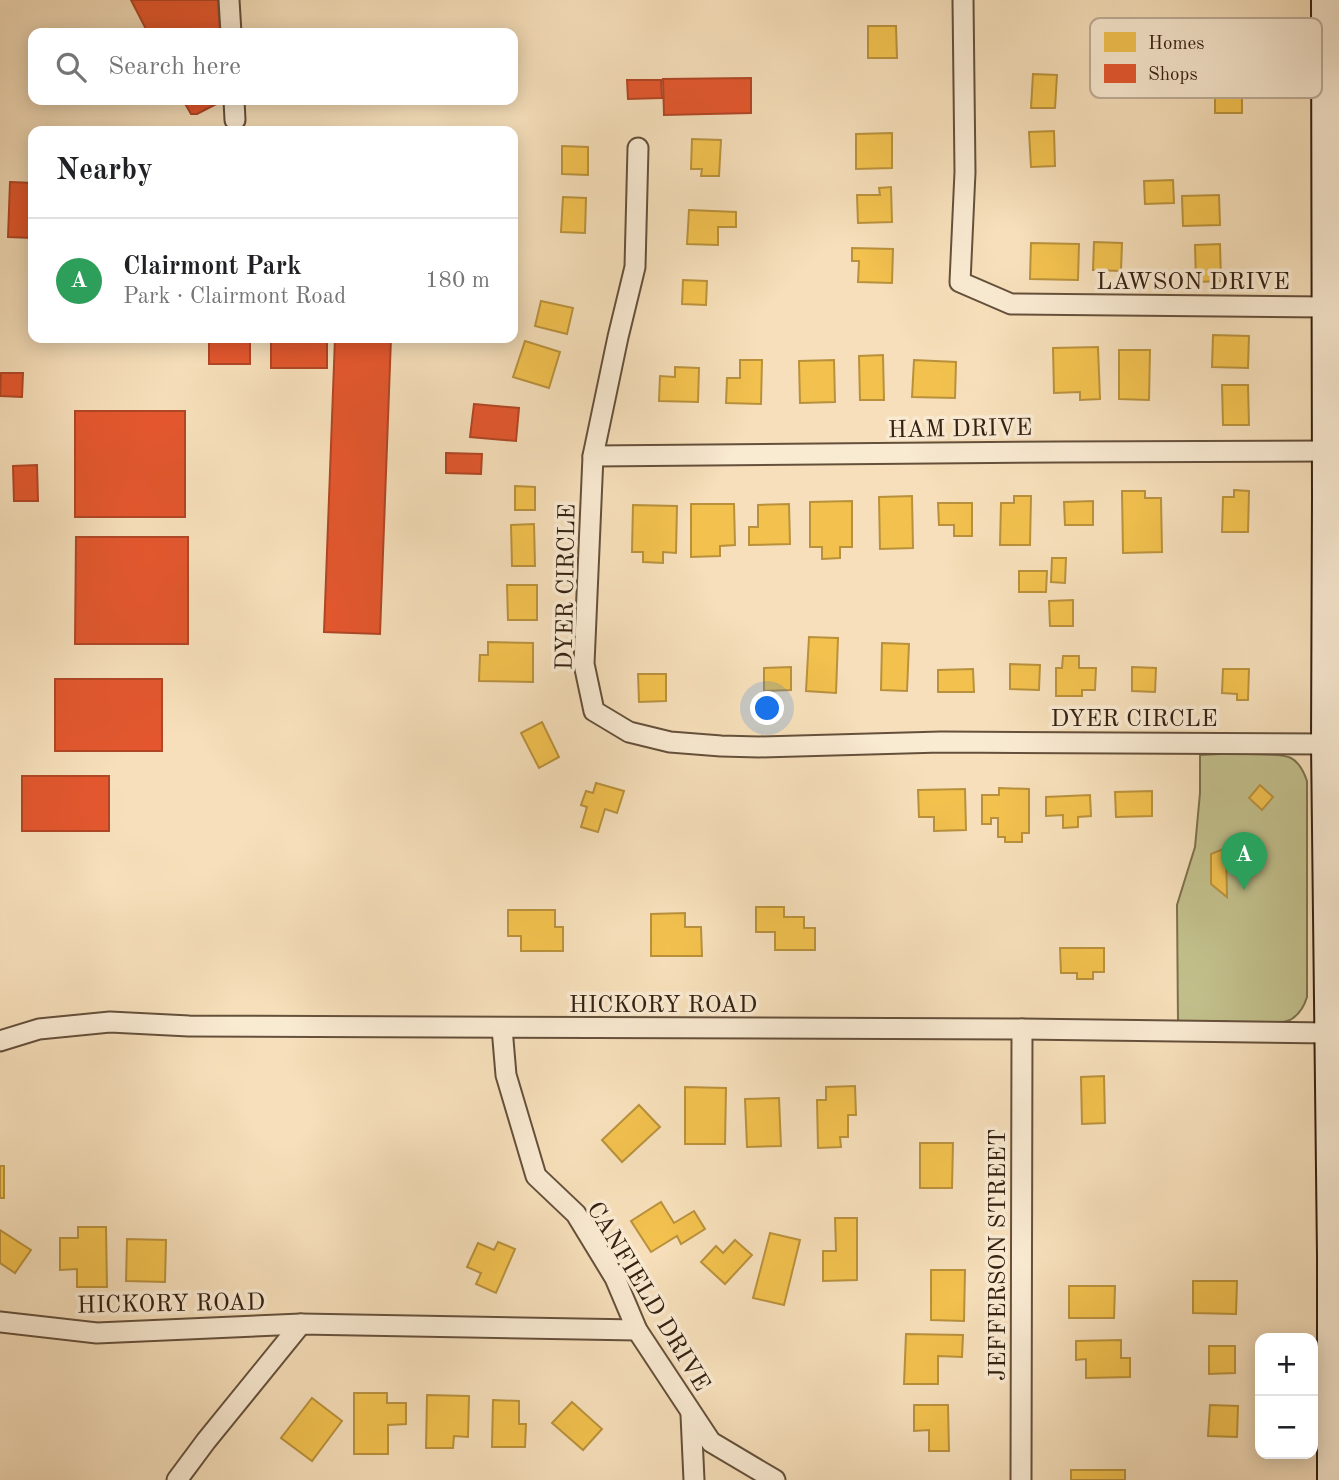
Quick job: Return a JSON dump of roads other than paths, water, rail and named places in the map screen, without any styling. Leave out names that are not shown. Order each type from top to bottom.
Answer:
[{"type":"main road","points":[[1326,0],[1327,452],[1333,497],[1326,744],[1333,877],[1329,1033],[1335,1255],[1332,1480]]},
{"type":"street","points":[[229,0],[231,28]]},
{"type":"street","name":"LAWSON DRIVE","points":[[963,0],[965,172],[960,282],[1011,304],[1326,307]]},
{"type":"street","points":[[234,105],[235,120]]},
{"type":"street","name":"DYER CIRCLE","points":[[638,148],[635,267],[593,457],[584,664],[594,711],[629,732],[670,742],[721,747],[942,742],[1326,744]]},
{"type":"street","name":"HAM DRIVE","points":[[593,457],[1327,452]]},
{"type":"street","name":"HICKORY ROAD","points":[[0,1041],[39,1029],[110,1022],[189,1026],[1022,1029],[1329,1033]]},
{"type":"street","name":"CANFIELD DRIVE","points":[[502,1028],[506,1074],[536,1176],[576,1214],[615,1278],[637,1330],[711,1443],[775,1480]]},
{"type":"street","name":"JEFFERSON STREET","points":[[1021,1480],[1022,1029]]},
{"type":"street","name":"HICKORY ROAD","points":[[0,1322],[97,1333],[302,1324],[637,1330]]},
{"type":"street","points":[[177,1480],[302,1324]]},
{"type":"street","points":[[691,1414],[694,1480]]},
{"type":"place","name":"Clairmont Park","points":[[1244,890]]}]
